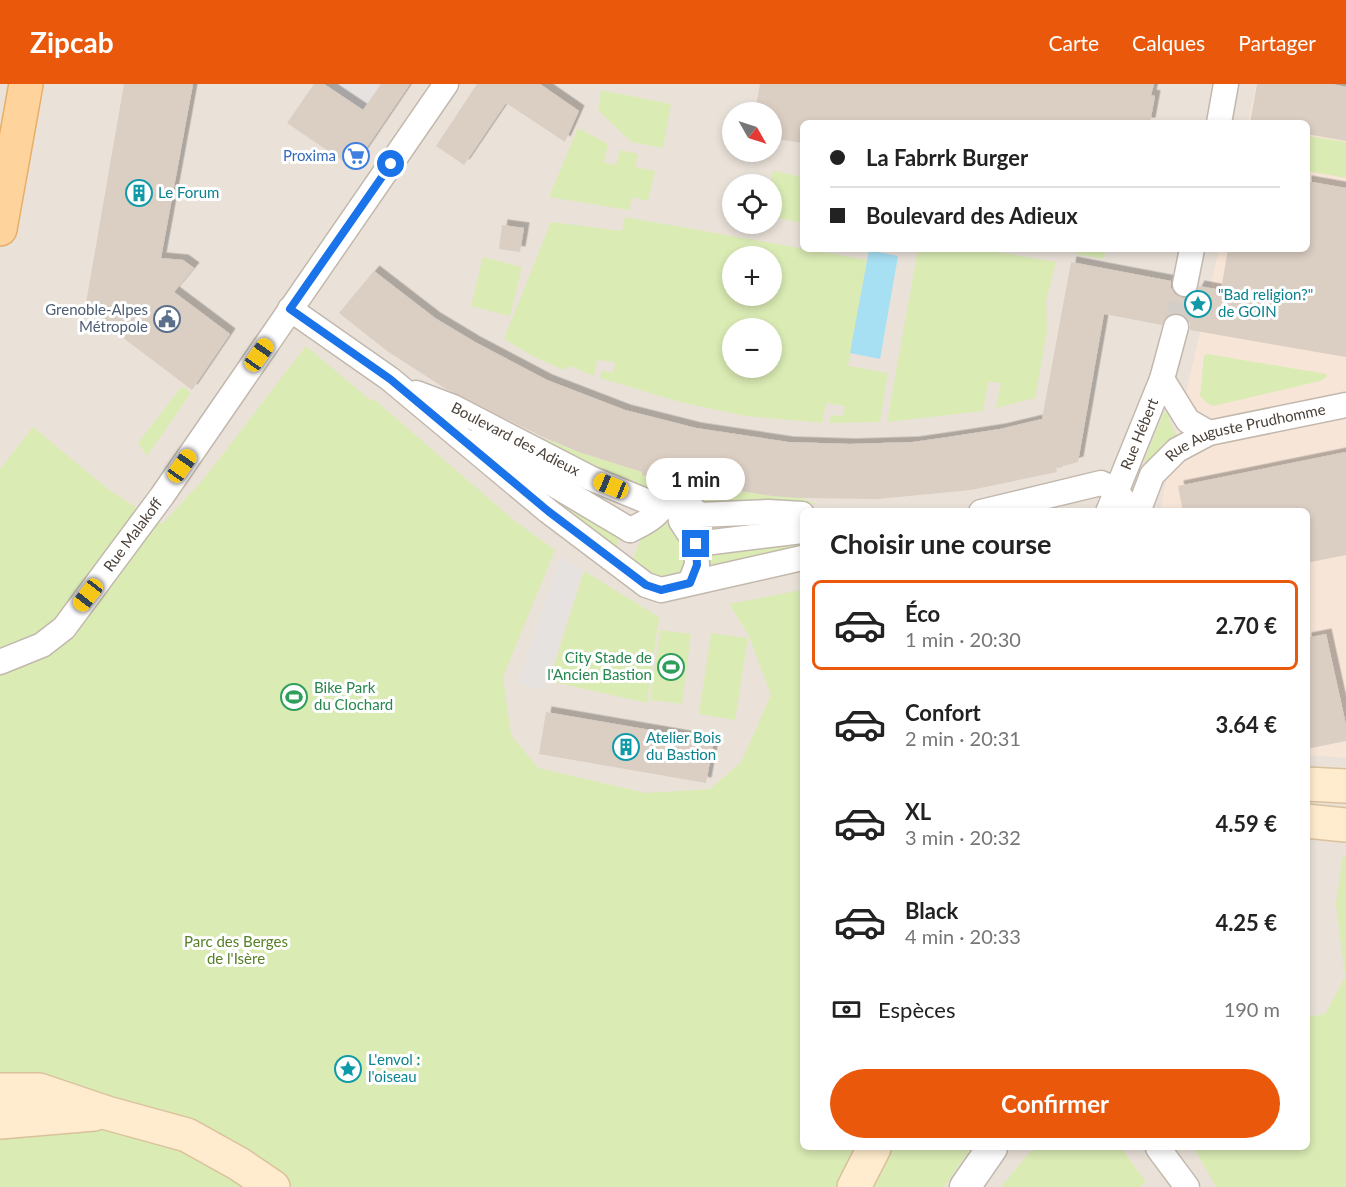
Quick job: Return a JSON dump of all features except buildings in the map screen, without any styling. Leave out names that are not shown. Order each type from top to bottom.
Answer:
[{"type":"main road","points":[[0,229],[26,84]]},
{"type":"main road","points":[[1310,784],[1346,786]]},
{"type":"main road","points":[[1310,821],[1346,825]]},
{"type":"main road","points":[[0,1090],[39,1090],[108,1113],[187,1135],[239,1164],[273,1187]]},
{"type":"main road","points":[[0,1122],[108,1113]]},
{"type":"main road","points":[[854,1187],[873,1150]]},
{"type":"street","name":"Rue Malakoff","points":[[0,662],[42,645],[64,628],[162,496],[446,84]]},
{"type":"street","points":[[1220,120],[1226,84]]},
{"type":"street","points":[[1185,284],[1191,252]]},
{"type":"street","name":"Boulevard des Adieux","points":[[290,309],[390,379],[548,511],[646,585],[661,590],[800,558]]},
{"type":"street","name":"Rue Hébert","points":[[1112,501],[1162,379],[1176,327]]},
{"type":"street","name":"Boulevard des Adieux","points":[[390,379],[415,393],[521,465],[630,530]]},
{"type":"street","name":"Rue Hébert","points":[[1162,379],[1188,421],[1209,433]]},
{"type":"street","name":"Boulevard des Adieux","points":[[415,393],[453,406],[590,478],[651,503],[677,484]]},
{"type":"street","name":"Rue Auguste Prudhomme","points":[[1140,508],[1152,475],[1177,450],[1209,433],[1346,405]]},
{"type":"street","points":[[998,508],[1101,483],[1112,501]]},
{"type":"street","points":[[623,568],[630,530],[649,522],[664,506],[677,484]]},
{"type":"street","points":[[677,484],[686,502],[699,515],[768,512],[800,514]]},
{"type":"street","points":[[677,484],[681,521],[696,544],[697,565],[690,583]]},
{"type":"street","points":[[696,544],[800,531]]},
{"type":"street","points":[[965,1187],[991,1150]]},
{"type":"street","points":[[1159,1150],[1186,1187]]},
{"type":"shaded area","points":[[0,84],[1346,84],[1346,1187],[0,1187]]},
{"type":"shaded area","points":[[324,84],[381,84],[363,110]]},
{"type":"shaded area","points":[[1256,84],[1346,86],[1346,758],[1310,755],[1310,508],[1161,508],[1218,252],[1310,252],[1310,120],[1249,120]]},
{"type":"shaded area","points":[[560,556],[582,570],[544,690],[518,684]]},
{"type":"green space","points":[[601,90],[671,104],[663,148],[631,142],[598,110]]},
{"type":"green space","points":[[578,128],[608,144],[604,162],[616,165],[620,150],[638,154],[635,167],[655,171],[648,201],[632,197],[629,210],[549,197]]},
{"type":"green space","points":[[1310,136],[1346,142],[1346,178],[1310,172]]},
{"type":"green space","points":[[773,171],[800,177],[800,223],[782,219],[782,174],[772,174]]},
{"type":"green space","points":[[625,217],[800,248],[800,252],[822,252],[867,260],[848,366],[888,373],[880,422],[829,423],[831,415],[843,416],[845,406],[826,403],[822,423],[745,416],[680,402],[600,378],[602,371],[614,373],[615,362],[597,360],[594,376],[570,366],[563,370],[504,339],[551,222],[622,231]]},
{"type":"green space","points":[[917,252],[998,252],[1056,262],[1046,300],[1047,332],[1035,398],[996,408],[1001,383],[988,382],[983,411],[887,422]]},
{"type":"green space","points":[[1075,252],[1105,252],[1104,259],[1075,254]]},
{"type":"green space","points":[[483,257],[522,267],[510,316],[471,306]]},
{"type":"green space","name":"Parc des Berges de l'Isère","points":[[306,346],[369,399],[376,401],[516,522],[555,550],[503,677],[511,735],[538,768],[646,793],[710,789],[741,762],[771,695],[748,634],[729,604],[800,590],[800,1150],[970,1150],[944,1187],[0,1187],[0,469],[33,427],[108,489],[162,524],[202,481]]},
{"type":"green space","points":[[1207,354],[1326,374],[1327,377],[1320,381],[1213,406],[1200,396],[1204,356]]},
{"type":"green space","points":[[182,386],[191,393],[147,456],[138,443]]},
{"type":"green space","points":[[1164,412],[1168,412],[1177,437],[1147,462],[1144,461]]},
{"type":"green space","points":[[534,439],[547,439],[659,480],[655,488],[646,492]]},
{"type":"green space","points":[[488,449],[620,533],[616,551]]},
{"type":"green space","points":[[715,487],[801,498],[817,504],[705,508],[696,498],[696,488],[714,491]]},
{"type":"green space","points":[[669,518],[683,537],[687,568],[677,577],[663,579],[645,572],[633,559],[640,541]]},
{"type":"green space","points":[[800,541],[800,552],[702,575],[708,554]]},
{"type":"green space","points":[[584,571],[659,617],[647,703],[549,681]]},
{"type":"green space","name":"City Stade de l'Ancien Bastion","points":[[660,630],[691,634],[682,704],[650,700]]},
{"type":"green space","points":[[711,633],[748,638],[735,720],[699,714]]},
{"type":"green space","points":[[1343,855],[1346,856],[1346,1187],[1216,1187],[1195,1150],[1310,1150],[1310,1016],[1325,1014],[1345,977],[1336,904]]},
{"type":"green space","points":[[1031,1150],[1122,1150],[1146,1182],[1140,1187],[1001,1187]]},
{"type":"water","points":[[869,252],[898,256],[880,359],[850,353]]},
{"type":"tunnel","points":[[1176,327],[1185,284]]},
{"type":"place","name":"Proxima","points":[[356,156]]},
{"type":"place","name":"Le Forum","points":[[139,193]]},
{"type":"place","name":"\"Bad religion?\" de GOIN","points":[[1198,304]]},
{"type":"place","name":"Grenoble-Alpes Métropole","points":[[167,319]]},
{"type":"place","name":"City Stade de l'Ancien Bastion","points":[[671,667]]},
{"type":"place","name":"Bike Park du Clochard","points":[[294,697]]},
{"type":"place","name":"Atelier Bois du Bastion","points":[[626,747]]},
{"type":"place","name":"L'envol : l'oiseau","points":[[348,1069]]},
{"type":"route","points":[[391,164],[290,309],[390,379],[548,511],[646,585],[661,590],[690,583],[697,565],[696,544]]}]
